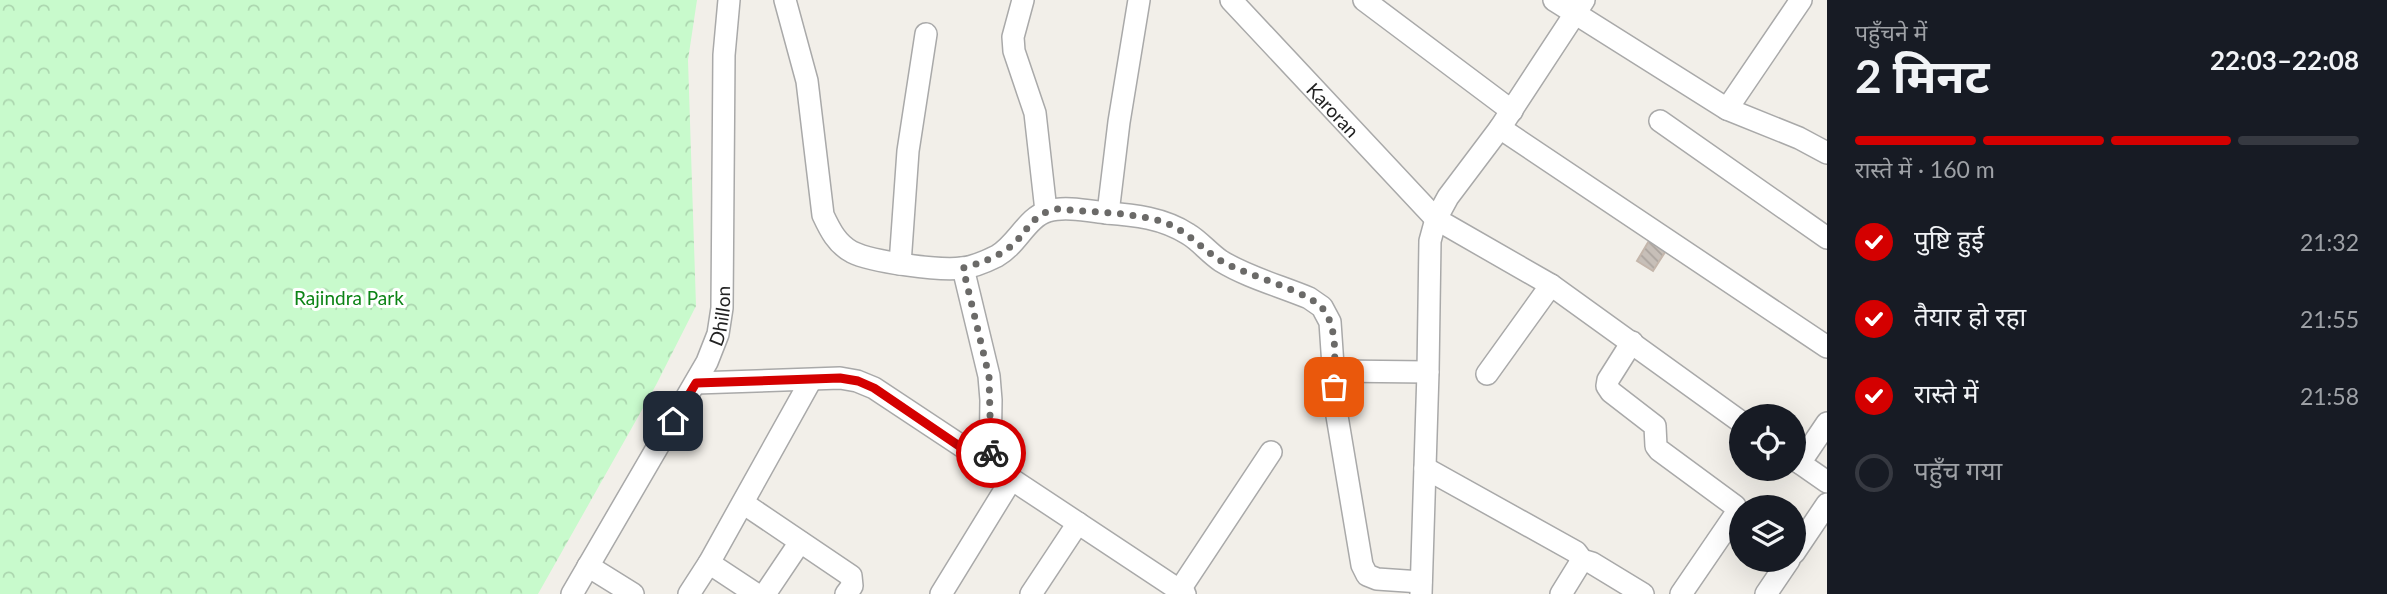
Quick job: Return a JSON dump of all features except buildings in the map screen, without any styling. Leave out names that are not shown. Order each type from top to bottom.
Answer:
[{"type":"street","name":"Dhillon","points":[[572,594],[696,383],[718,334],[722,308],[724,55],[729,0]]},
{"type":"street","points":[[785,0],[807,81],[824,215],[838,241],[853,252],[900,264],[963,268],[997,256],[1012,246],[1034,219],[1046,211],[1057,209],[1108,213],[1154,219],[1172,225],[1188,234],[1219,260],[1309,298],[1322,307],[1331,322],[1336,410],[1362,565],[1367,575],[1377,579],[1421,588],[1429,372],[1430,241],[1436,219],[1447,197],[1506,120],[1580,7]]},
{"type":"street","points":[[1023,0],[1013,37],[1014,51],[1035,113],[1046,211]]},
{"type":"street","points":[[1108,213],[1119,122],[1139,0]]},
{"type":"street","points":[[1364,0],[1506,120],[1827,347]]},
{"type":"street","points":[[1554,0],[1580,7],[1727,110],[1799,138],[1827,153]]},
{"type":"street","points":[[1727,110],[1801,0]]},
{"type":"street","name":"Karoran","points":[[1244,5],[1436,219],[1551,285],[1729,413]]},
{"type":"street","points":[[900,264],[908,151],[926,34]]},
{"type":"street","points":[[1660,121],[1827,238]]},
{"type":"street","points":[[963,268],[989,376],[990,467]]},
{"type":"street","points":[[1487,374],[1551,285]]},
{"type":"street","points":[[1632,342],[1607,386],[1655,426],[1656,446],[1659,450],[1735,506],[1735,515],[1681,594]]},
{"type":"street","points":[[1334,371],[1429,372]]},
{"type":"street","points":[[696,383],[840,378],[858,381],[874,388],[1180,593],[1271,452]]},
{"type":"street","points":[[689,594],[811,380]]},
{"type":"street","points":[[1806,450],[1827,423]]},
{"type":"street","points":[[1806,467],[1827,482]]},
{"type":"street","points":[[1425,468],[1576,552],[1582,560],[1643,594]]},
{"type":"street","points":[[941,594],[1011,480]]},
{"type":"street","points":[[743,503],[851,576],[852,586],[846,594]]},
{"type":"street","points":[[1806,535],[1827,504]]},
{"type":"street","points":[[1031,594],[1078,523]]},
{"type":"street","points":[[765,594],[800,542]]},
{"type":"street","points":[[1561,594],[1582,560]]},
{"type":"street","points":[[709,563],[756,594]]},
{"type":"street","points":[[588,566],[633,594]]},
{"type":"street","points":[[1766,594],[1781,572]]},
{"type":"green space","name":"Rajindra Park","points":[[0,0],[697,0],[688,60],[696,306],[656,385],[538,594],[0,594]]},
{"type":"way so far","points":[[991,453],[989,376],[963,268],[997,256],[1012,246],[1034,219],[1046,211],[1057,209],[1154,219],[1188,234],[1219,260],[1309,298],[1322,307],[1331,322],[1334,387]]},
{"type":"route","points":[[673,421],[696,383],[840,378],[858,381],[874,388],[990,467],[991,453]]}]
